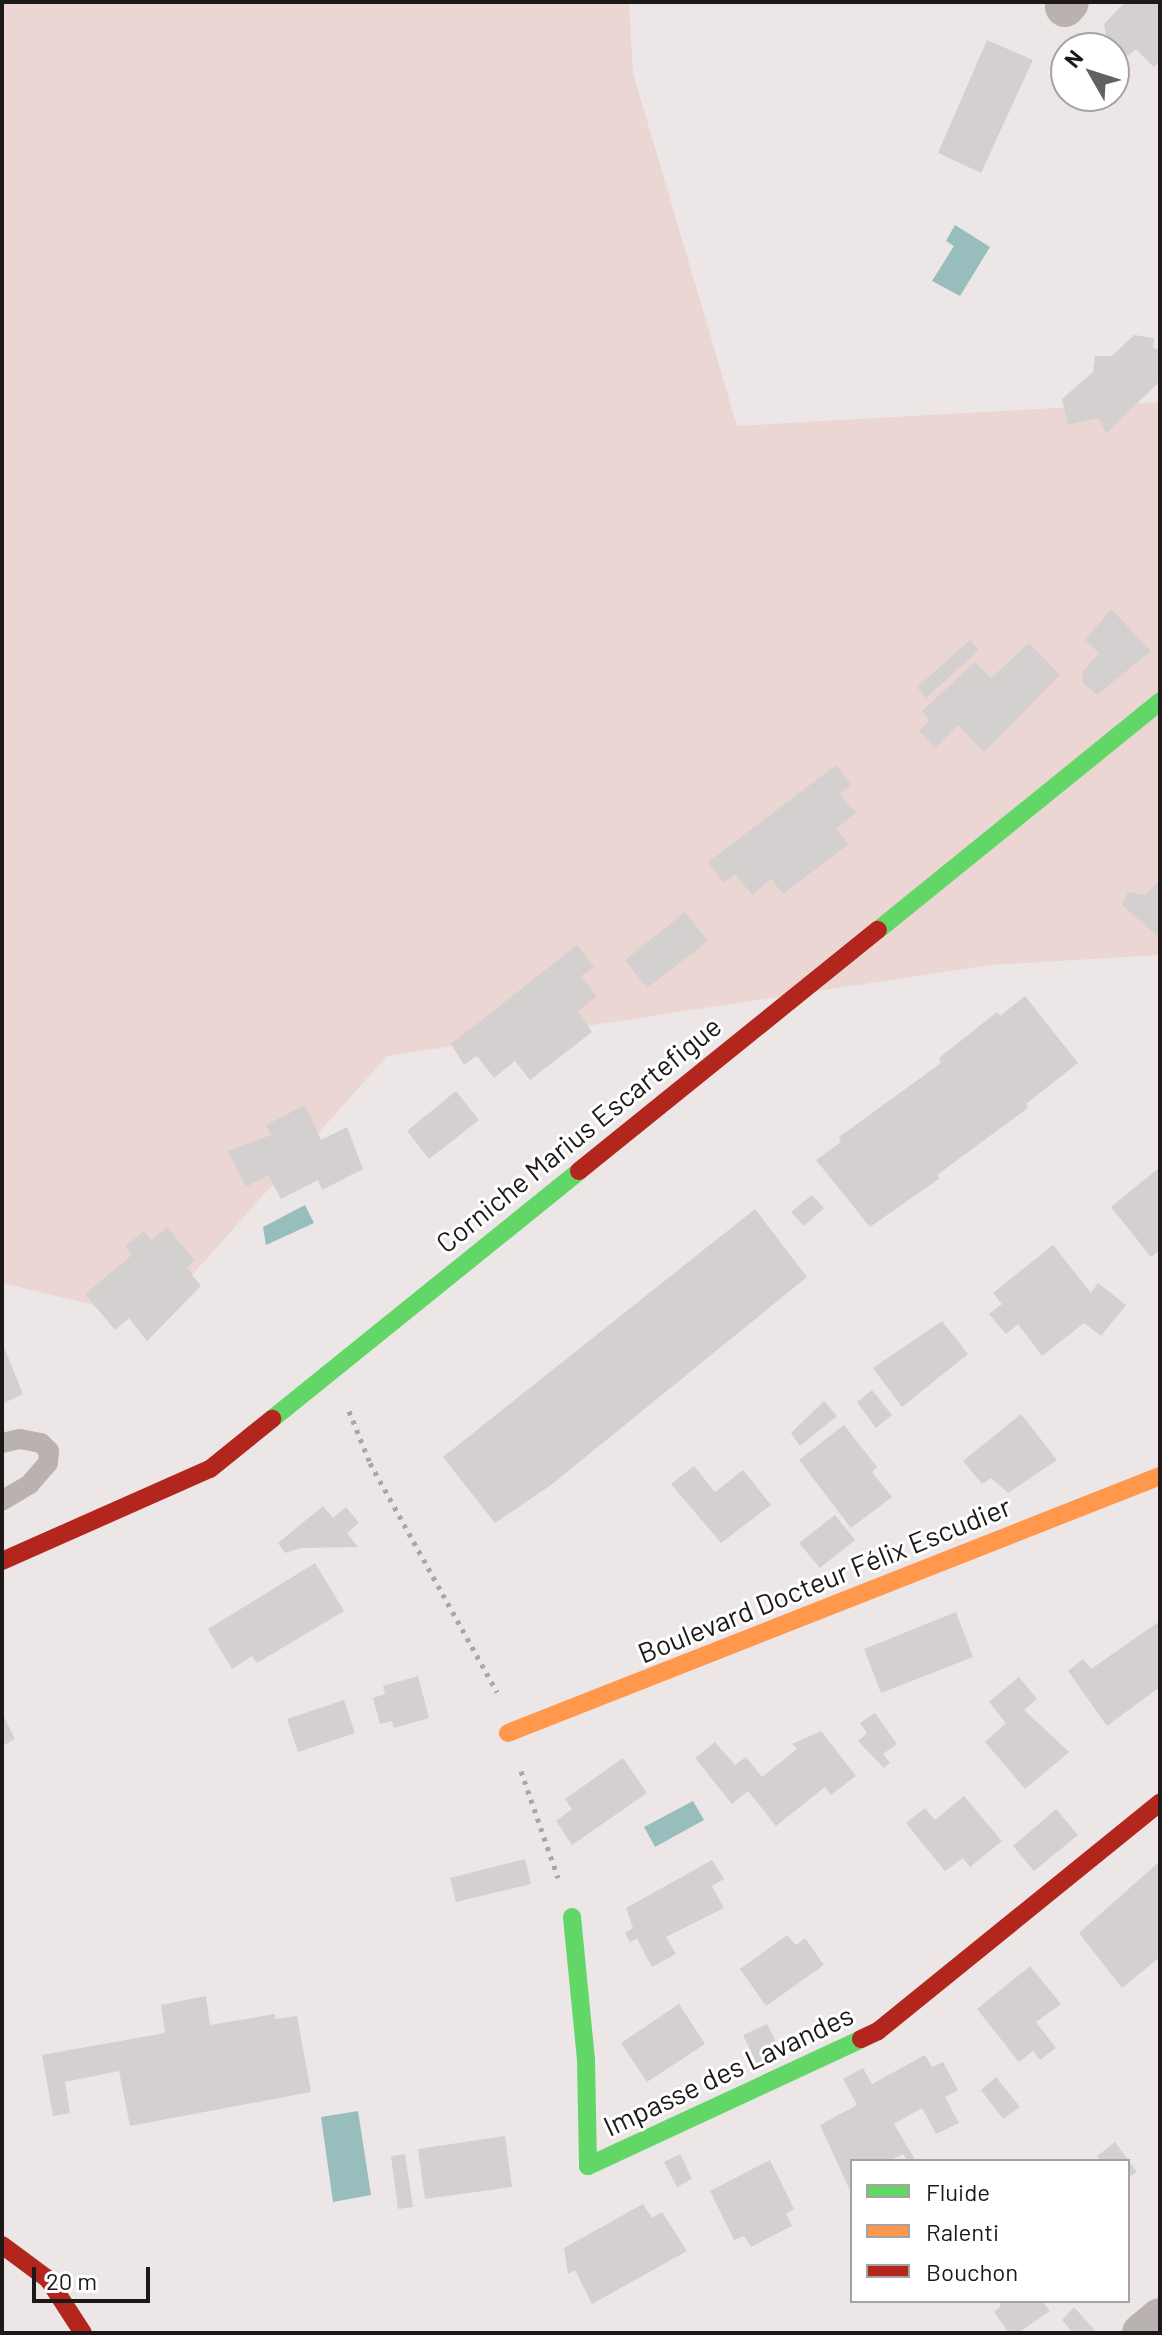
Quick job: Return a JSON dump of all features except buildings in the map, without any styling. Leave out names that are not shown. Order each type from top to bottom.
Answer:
[{"type":"street","name":"Corniche Marius Escartefigue","points":[[2,1561],[210,1469],[321,1376],[1160,702]]},
{"type":"street","name":"Boulevard Docteur Félix Escudier","points":[[508,1733],[1160,1476]]},
{"type":"street","name":"Impasse des Lavandes","points":[[572,1917],[586,2060],[588,2166],[878,2031],[1160,1803]]},
{"type":"street","points":[[2,2245],[48,2279],[83,2333]]},
{"type":"street","points":[[1142,2333],[1160,2318]]},
{"type":"lane","points":[[2,1443],[20,1439],[41,1443],[49,1451],[48,1463],[30,1484],[2,1501]]},
{"type":"path","points":[[321,1376],[349,1411],[370,1463],[494,1681],[508,1733],[572,1917]]},
{"type":"shaded area","points":[[2,2],[629,2],[633,73],[737,426],[1160,402],[1160,955],[990,965],[387,1056],[153,1319],[2,1283]]},
{"type":"water","points":[[955,225],[990,247],[960,296],[932,281],[954,246],[946,241]]},
{"type":"water","points":[[305,1205],[314,1223],[266,1245],[263,1227]]},
{"type":"water","points":[[693,1801],[704,1820],[655,1847],[644,1827]]},
{"type":"water","points":[[358,2111],[371,2195],[333,2202],[321,2117]]},
{"type":"traffic: fast","points":[[878,930],[1160,702]]},
{"type":"traffic: fast","points":[[272,1419],[579,1171]]},
{"type":"traffic: fast","points":[[572,1917],[586,2060],[588,2166],[861,2039]]},
{"type":"traffic: slow","points":[[508,1733],[1160,1476]]},
{"type":"traffic: jam","points":[[579,1171],[878,930]]},
{"type":"traffic: jam","points":[[2,1561],[210,1469],[272,1419]]},
{"type":"traffic: jam","points":[[861,2039],[878,2031],[1160,1803]]},
{"type":"traffic: jam","points":[[2,2245],[48,2279],[83,2333]]}]
